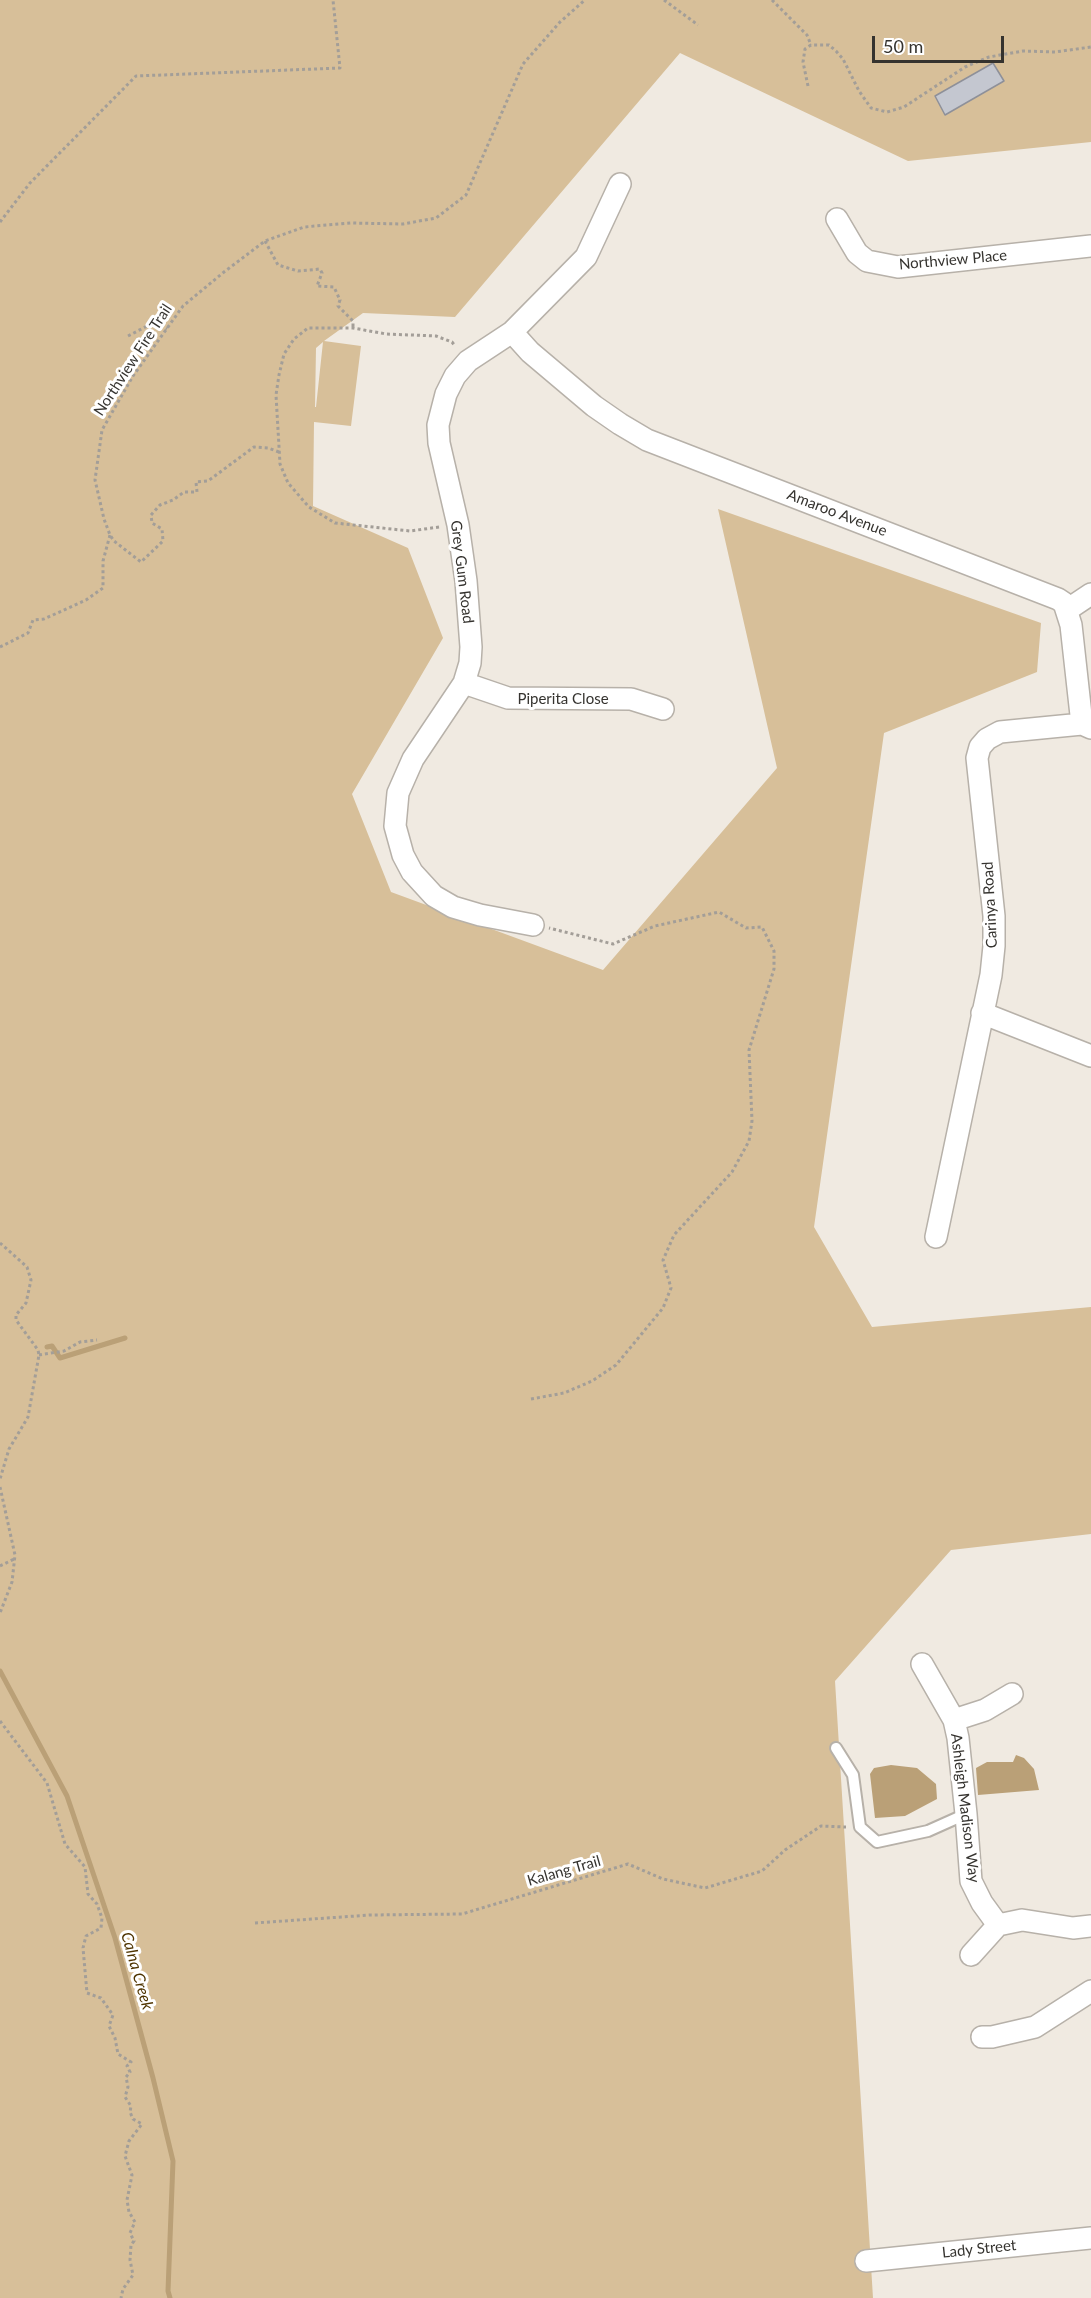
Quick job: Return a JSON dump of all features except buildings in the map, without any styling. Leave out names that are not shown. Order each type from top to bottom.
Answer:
[{"type":"street","name":"Grey Gum Road","points":[[533,925],[480,915],[453,907],[434,896],[412,872],[397,840],[394,816],[398,793],[405,776],[413,759],[464,683],[470,663],[466,581],[458,525],[439,443],[438,425],[446,394],[455,376],[468,361],[512,332],[586,257],[620,184]]},
{"type":"street","name":"Northview Place","points":[[837,219],[857,253],[867,261],[898,267],[1091,246]]},
{"type":"street","name":"Amaroo Avenue","points":[[512,332],[530,352],[594,406],[647,440],[1058,599],[1064,603],[1067,610]]},
{"type":"street","points":[[1086,726],[1067,610],[1091,594]]},
{"type":"street","name":"Piperita Close","points":[[464,683],[508,698],[631,699],[663,709]]},
{"type":"street","name":"Carinya Road","points":[[936,1238],[991,975],[994,916],[977,758],[980,747],[987,739],[1000,732],[1086,726]]},
{"type":"street","points":[[982,1013],[1091,1056]]},
{"type":"street","name":"Ashleigh Madison Way","points":[[922,1664],[954,1720],[958,1738],[971,1881],[982,1904],[998,1925]]},
{"type":"street","name":"Ashleigh Madison Way","points":[[954,1720],[985,1710],[1012,1694]]},
{"type":"street","points":[[971,1955],[998,1925],[1022,1920],[1073,1928],[1091,1926]]},
{"type":"street","points":[[982,2037],[992,2037],[1035,2027],[1091,1991]]},
{"type":"street","name":"Lady Street","points":[[866,2260],[1091,2238]]},
{"type":"lane","points":[[836,1748],[853,1775],[860,1827],[878,1842],[928,1831],[966,1814]]},
{"type":"path","points":[[0,222],[30,183],[136,76],[340,68],[333,0]]},
{"type":"path","name":"Northview Fire Trail","points":[[110,535],[95,480],[102,430],[133,376],[183,306],[265,241],[304,227],[351,223],[403,224],[436,218],[466,195],[523,64],[560,22],[585,0]]},
{"type":"path","points":[[664,0],[698,25]]},
{"type":"path","points":[[772,0],[807,35],[811,45]]},
{"type":"path","points":[[808,86],[803,62],[805,49],[811,45],[828,45],[836,51],[871,108],[886,112],[904,107],[965,67],[990,57],[1023,51],[1055,52],[1091,47]]},
{"type":"path","points":[[265,241],[278,265],[298,271],[320,269],[322,273],[317,286],[334,287],[340,300],[338,306],[353,321],[353,328]]},
{"type":"path","points":[[128,336],[151,324],[159,324],[167,329]]},
{"type":"path","points":[[458,525],[410,531],[335,522],[309,507],[288,483],[280,464],[276,395],[284,354],[294,339],[308,328],[353,328],[386,334],[436,336],[452,342],[468,361]]},
{"type":"path","points":[[110,535],[114,541],[141,562],[163,541],[162,529],[152,523],[151,515],[160,505],[184,492],[197,492],[196,482],[208,481],[254,447],[279,452]]},
{"type":"path","points":[[0,647],[28,633],[33,620],[44,619],[86,600],[103,588],[103,561],[110,535]]},
{"type":"path","points":[[531,1399],[564,1393],[591,1381],[616,1365],[663,1308],[671,1288],[663,1260],[674,1235],[732,1172],[749,1141],[752,1121],[749,1050],[774,969],[774,951],[762,927],[746,928],[719,912],[655,926],[613,944],[533,925]]},
{"type":"path","points":[[0,1243],[27,1267],[31,1280],[26,1303],[16,1315],[16,1320],[38,1350],[39,1355],[28,1418],[9,1449],[0,1479]]},
{"type":"path","points":[[39,1355],[64,1351],[80,1342],[97,1340]]},
{"type":"path","points":[[0,1487],[15,1558],[12,1582],[0,1613]]},
{"type":"path","points":[[0,1566],[15,1558]]},
{"type":"path","points":[[0,1721],[47,1783],[65,1844],[85,1867],[88,1894],[97,1904],[102,1918],[100,1928],[86,1936],[83,1948],[87,1993],[102,1998],[112,2015],[109,2026],[115,2038],[118,2054],[131,2062],[127,2066],[130,2072],[126,2077],[128,2087],[125,2097],[132,2106],[130,2112],[133,2119],[142,2124],[129,2141],[125,2157],[132,2175],[127,2200],[129,2212],[135,2222],[130,2233],[134,2241],[131,2245],[130,2260],[133,2275],[123,2289],[120,2298]]},
{"type":"path","name":"Kalang Trail","points":[[255,1923],[370,1915],[462,1914],[628,1864],[663,1879],[705,1888],[762,1871],[785,1850],[821,1826],[860,1827]]},
{"type":"shaded area","points":[[0,0],[1091,0],[1091,142],[908,161],[680,53],[455,317],[363,313],[324,341],[361,346],[351,426],[314,422],[313,506],[408,548],[443,638],[352,794],[391,892],[603,970],[777,768],[718,509],[1041,623],[1037,672],[884,733],[814,1227],[872,1327],[1091,1307],[1091,1534],[951,1550],[835,1681],[873,2298],[0,2298]],"holes":[[[323,342],[316,407],[316,348]]]},
{"type":"shaded area","points":[[1016,1755],[1024,1758],[1034,1769],[1039,1790],[978,1795],[976,1768],[987,1762],[1013,1762]]},
{"type":"shaded area","points":[[891,1765],[917,1768],[936,1784],[937,1799],[905,1816],[875,1818],[870,1774],[874,1768]]},
{"type":"waterway","points":[[47,1347],[52,1346],[60,1358],[125,1338]]},
{"type":"waterway","name":"Calna Creek","points":[[0,1671],[67,1796],[115,1938],[153,2078],[173,2161],[168,2291],[170,2298]]}]
